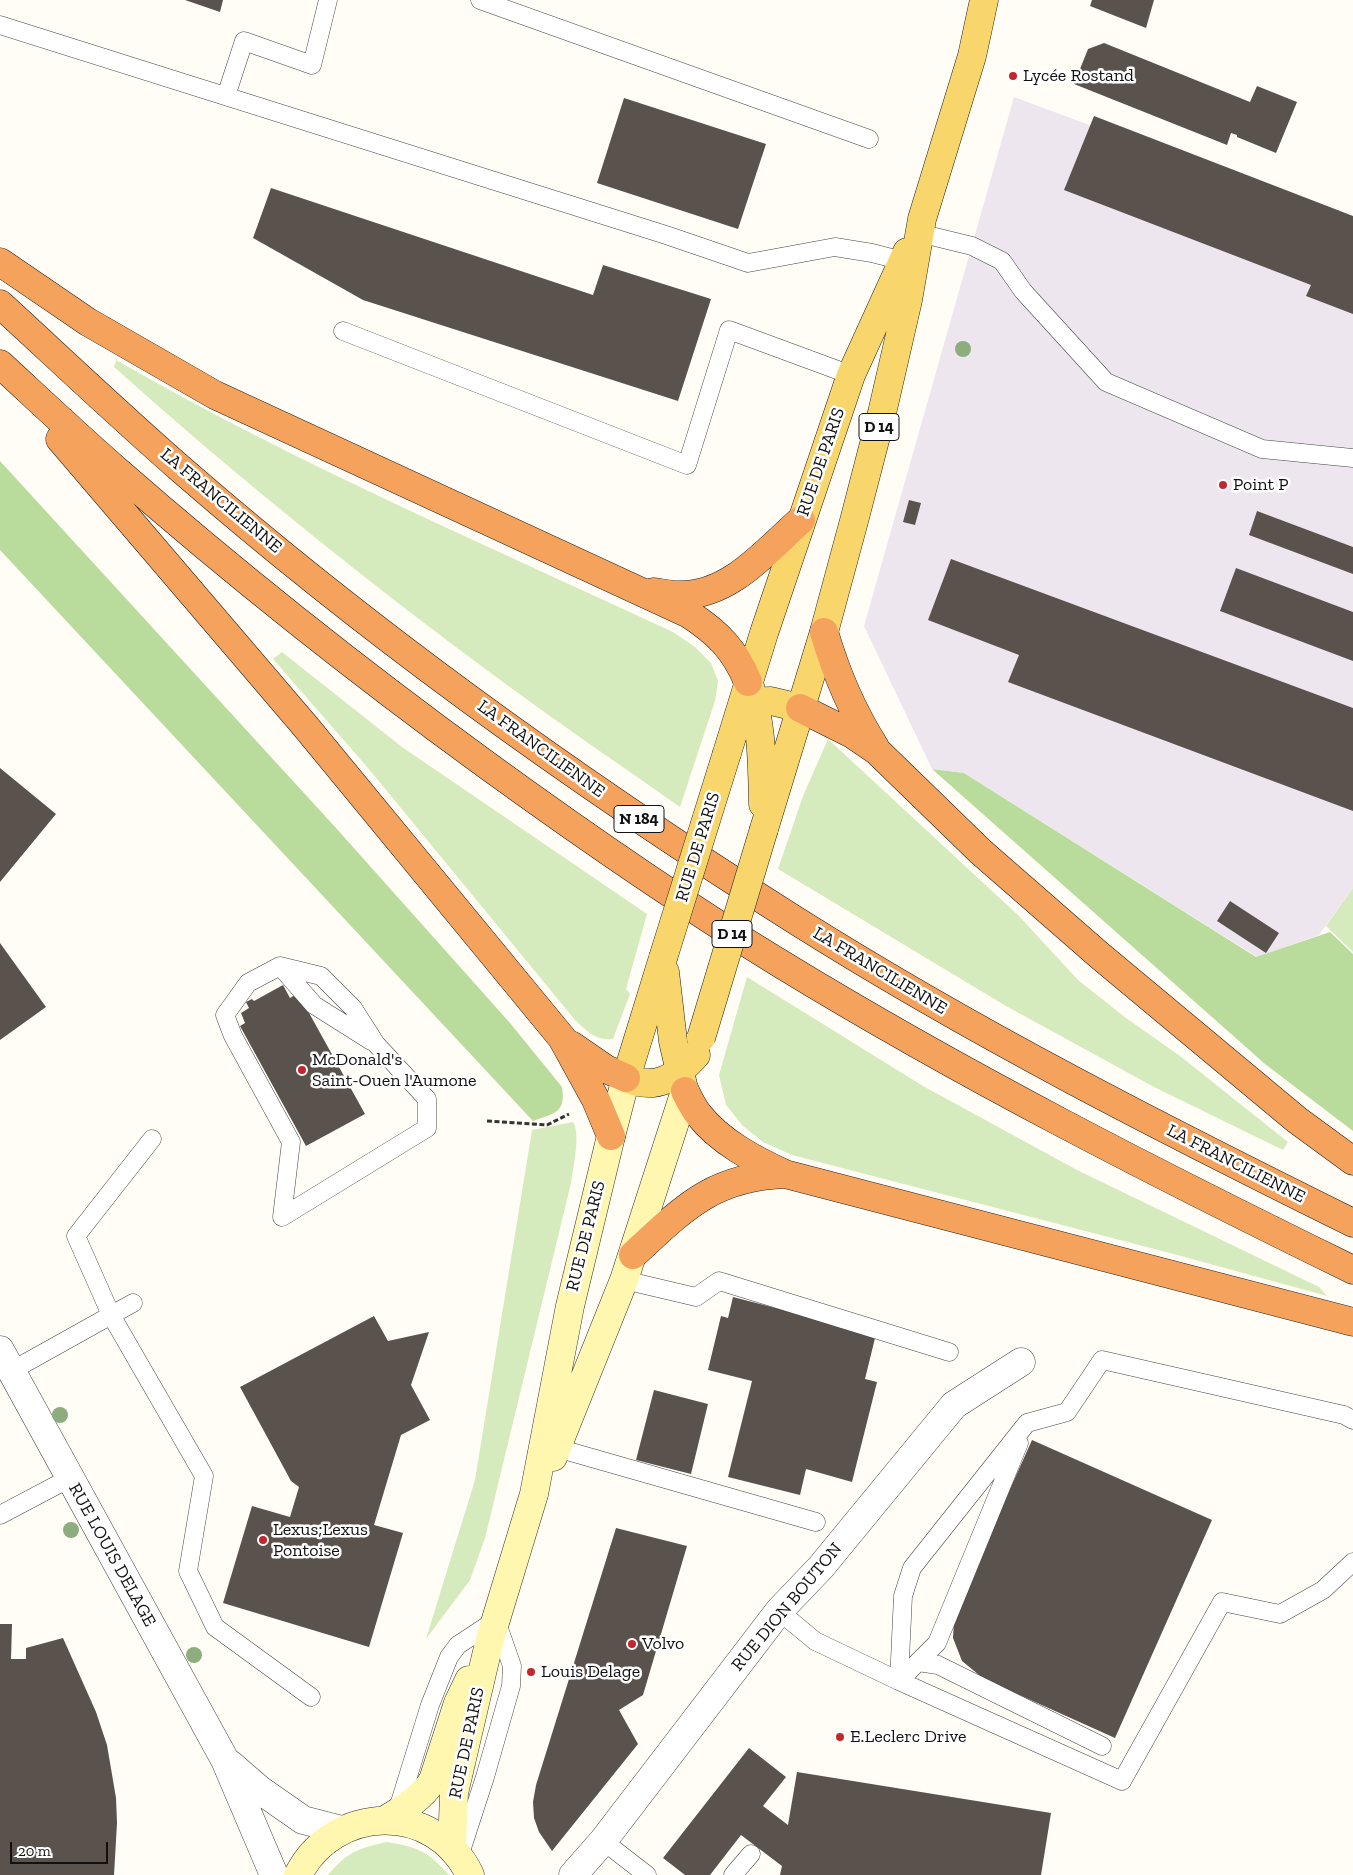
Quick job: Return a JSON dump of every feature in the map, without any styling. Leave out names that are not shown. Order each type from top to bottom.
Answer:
[{"type":"highway","points":[[0,262],[88,322],[215,395],[689,614],[714,632],[738,658],[749,695]]},
{"type":"highway","name":"LA FRANCILIENNE","points":[[0,304],[185,472],[285,555],[389,638],[484,710],[612,801],[797,922],[1018,1051],[1129,1110],[1353,1222]]},
{"type":"highway","name":"N 184","points":[[0,364],[116,470],[255,588],[345,660],[541,804],[649,879],[779,963],[920,1046],[1068,1127],[1235,1213],[1353,1270]]},
{"type":"highway","points":[[0,369],[306,727],[562,1038],[596,1100],[611,1136]]},
{"type":"highway","points":[[637,590],[680,595],[715,589],[739,575],[801,520]]},
{"type":"highway","points":[[824,632],[841,684],[859,721],[877,751]]},
{"type":"highway","points":[[800,708],[852,734],[877,751],[981,852],[1092,949],[1290,1114],[1353,1161]]},
{"type":"highway","points":[[562,1038],[606,1069],[626,1078]]},
{"type":"highway","points":[[690,1063],[699,1115],[712,1129],[744,1152],[785,1174],[1353,1322]]},
{"type":"highway","points":[[633,1255],[676,1216],[709,1192],[734,1181],[753,1176],[785,1174]]},
{"type":"main road","name":"RUE DE PARIS","points":[[769,779],[800,708],[824,632],[884,403],[908,300],[921,226],[972,56],[984,0]]},
{"type":"main road","name":"RUE DE PARIS","points":[[972,56],[996,0]]},
{"type":"main road","name":"RUE DE PARIS","points":[[461,1860],[454,1793],[493,1629],[534,1494],[570,1306],[626,1078],[659,1011],[663,958],[728,753],[749,695],[801,520],[851,375],[921,226]]},
{"type":"main road","name":"RUE DE PARIS","points":[[534,1494],[557,1448],[633,1255],[690,1063],[764,829],[769,779],[761,734],[749,695]]},
{"type":"main road","points":[[749,695],[800,708]]},
{"type":"main road","points":[[626,1078],[639,1084],[650,1084],[666,1079],[690,1063],[659,1011]]},
{"type":"main road","name":"RUE DE PARIS","points":[[298,1875],[304,1863],[317,1848],[342,1830],[363,1822],[391,1816],[424,1792],[433,1780],[458,1703],[493,1629]]},
{"type":"main road","name":"RUE DE PARIS","points":[[391,1816],[422,1828],[443,1841],[461,1860]]},
{"type":"street","name":"RUE LOUIS DELAGE","points":[[5,1361],[225,1760]]},
{"type":"street","name":"RUE DION BOUTON","points":[[573,1875],[603,1841],[779,1611],[820,1567],[954,1405],[1021,1362]]},
{"type":"street","points":[[225,1760],[260,1790],[303,1820],[342,1830]]},
{"type":"street","points":[[225,1760],[274,1875]]},
{"type":"lane","points":[[226,96],[244,41],[312,65],[328,0]]},
{"type":"lane","points":[[480,0],[869,139]]},
{"type":"lane","points":[[0,26],[656,232],[748,263],[835,247],[872,253],[903,261]]},
{"type":"lane","points":[[921,226],[972,246],[1002,261],[1023,291],[1106,382],[1262,448],[1353,458]]},
{"type":"lane","points":[[343,331],[687,465],[729,330],[851,375]]},
{"type":"lane","points":[[280,966],[314,1005],[376,1044]]},
{"type":"lane","points":[[280,966],[321,976],[353,1008],[376,1044],[427,1099],[427,1128],[282,1217],[292,1142],[233,1036],[224,1015],[248,983],[280,966]]},
{"type":"lane","points":[[152,1139],[76,1236],[111,1315],[204,1476],[188,1571],[215,1627],[311,1697]]},
{"type":"lane","points":[[624,1280],[696,1297],[719,1281],[949,1352]]},
{"type":"lane","points":[[5,1361],[111,1315],[133,1303]]},
{"type":"lane","points":[[899,1681],[903,1596],[912,1568],[1028,1423],[1067,1412],[1102,1360],[1344,1416],[1353,1420]]},
{"type":"lane","points":[[899,1681],[937,1643],[1028,1423]]},
{"type":"lane","points":[[557,1448],[816,1522]]},
{"type":"lane","points":[[0,1515],[70,1478]]},
{"type":"lane","points":[[779,1611],[816,1641],[899,1681],[1122,1781],[1222,1602],[1280,1614],[1323,1590],[1353,1562]]},
{"type":"lane","points":[[918,1662],[938,1665],[1102,1746]]},
{"type":"lane","points":[[603,1841],[647,1875]]},
{"type":"lane","points":[[733,1875],[751,1854]]},
{"type":"path","points":[[487,1120],[548,1126],[596,1100]]},
{"type":"shaded area","points":[[1014,97],[1353,223],[1353,888],[1319,935],[1257,957],[964,773],[932,769],[864,626]]},
{"type":"green space","points":[[116,360],[252,434],[462,535],[673,632],[695,647],[711,663],[718,681],[715,701],[680,807],[507,685],[356,570],[161,409],[114,367]]},
{"type":"green space","points":[[0,461],[336,828],[510,1023],[562,1087],[562,1102],[557,1111],[533,1121],[0,550]]},
{"type":"green space","points":[[282,652],[402,747],[647,914],[626,989],[630,994],[613,1039],[596,1037],[575,1020],[368,768],[273,659]]},
{"type":"green space","points":[[828,739],[1019,916],[1078,980],[1126,1018],[1180,1056],[1288,1142],[1283,1150],[1154,1087],[1006,1006],[778,869],[803,796]]},
{"type":"green space","points":[[932,769],[964,773],[1256,957],[1330,932],[1353,954],[1353,1131],[1265,1064]]},
{"type":"green space","points":[[1353,888],[1353,952],[1326,926]]},
{"type":"green space","points":[[747,977],[923,1086],[1077,1170],[1319,1287],[1327,1296],[1170,1253],[792,1155],[763,1142],[743,1126],[726,1105],[719,1075]]},
{"type":"green space","points":[[573,1122],[576,1143],[571,1183],[485,1538],[470,1580],[426,1639],[475,1480],[532,1130]]},
{"type":"green space","points":[[387,1842],[421,1851],[435,1860],[449,1875],[328,1875],[341,1861],[354,1852]]},
{"type":"building","points":[[185,0],[223,0],[220,12]]},
{"type":"building","points":[[1092,0],[1154,0],[1146,28],[1090,6]]},
{"type":"building","points":[[1104,43],[1250,102],[1257,86],[1297,102],[1276,153],[1231,133],[1227,145],[1074,84],[1088,49]]},
{"type":"building","points":[[624,98],[766,144],[738,229],[597,183]]},
{"type":"building","points":[[1094,116],[1353,216],[1353,314],[1306,296],[1311,285],[1064,190]]},
{"type":"building","points":[[271,188],[593,295],[603,265],[711,299],[678,401],[363,300],[253,238]]},
{"type":"building","points":[[909,500],[921,503],[915,525],[903,522]]},
{"type":"building","points":[[1257,511],[1353,547],[1353,574],[1249,535]]},
{"type":"building","points":[[951,559],[1353,708],[1353,811],[1008,682],[1019,655],[928,620]]},
{"type":"building","points":[[1236,568],[1353,612],[1353,661],[1220,611]]},
{"type":"building","points":[[0,768],[56,814],[0,882]]},
{"type":"building","points":[[1230,901],[1279,933],[1266,953],[1217,921]]},
{"type":"building","points":[[0,943],[46,1007],[0,1040]]},
{"type":"building","name":"McDonald's Saint-Ouen l'Aumone","points":[[283,985],[290,998],[298,993],[365,1114],[306,1146],[240,1026],[245,1023],[241,1013],[249,1008],[246,1002],[252,999],[254,1001]]},
{"type":"building","points":[[733,1297],[876,1334],[865,1379],[877,1382],[852,1482],[806,1469],[800,1495],[728,1477],[752,1381],[708,1370],[721,1316],[728,1318]]},
{"type":"building","points":[[374,1316],[388,1341],[429,1332],[411,1385],[430,1420],[401,1435],[374,1525],[403,1533],[369,1647],[223,1603],[252,1506],[290,1517],[299,1487],[291,1481],[240,1387]]},
{"type":"building","points":[[654,1390],[708,1404],[691,1474],[636,1460]]},
{"type":"building","points":[[1032,1440],[1212,1520],[1115,1738],[984,1679],[962,1661],[953,1638],[954,1621],[959,1603]]},
{"type":"building","points":[[616,1528],[687,1546],[643,1695],[619,1710],[638,1744],[552,1851],[539,1832],[534,1818],[533,1802],[536,1785]]},
{"type":"building","points":[[0,1624],[12,1624],[11,1659],[26,1659],[26,1648],[63,1638],[96,1712],[107,1745],[116,1798],[117,1823],[114,1875],[0,1875]]},
{"type":"building","points":[[749,1748],[786,1777],[763,1806],[788,1825],[797,1772],[1051,1813],[1041,1875],[780,1875],[782,1866],[741,1835],[710,1875],[685,1875],[663,1858]]},
{"type":"place","name":"Lycée Rostand","points":[[1013,76]]},
{"type":"place","name":"Point P","points":[[1223,485]]},
{"type":"place","name":"McDonald's Saint-Ouen l'Aumone","points":[[302,1070]]},
{"type":"place","name":"Lexus;Lexus Pontoise","points":[[263,1540]]},
{"type":"place","name":"Volvo","points":[[632,1644]]},
{"type":"place","name":"Louis Delage","points":[[531,1672]]},
{"type":"place","name":"E.Leclerc Drive","points":[[840,1737]]}]
